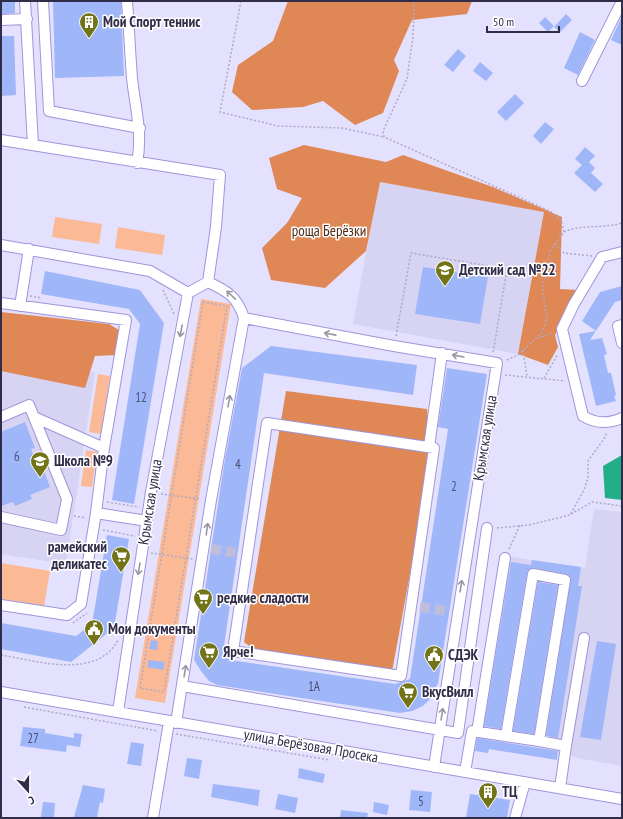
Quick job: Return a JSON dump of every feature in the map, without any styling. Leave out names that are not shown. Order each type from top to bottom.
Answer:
[{"type":"street","points":[[25,1],[32,145]]},
{"type":"street","points":[[43,1],[49,111],[140,128]]},
{"type":"street","points":[[127,1],[132,79],[140,128],[140,147],[137,163]]},
{"type":"street","points":[[582,81],[622,1]]},
{"type":"street","points":[[1,20],[27,19]]},
{"type":"street","points":[[1,140],[137,163],[220,175],[216,227],[208,282]]},
{"type":"street","points":[[1,245],[150,271],[188,293],[208,282]]},
{"type":"street","points":[[20,306],[29,249]]},
{"type":"street","points":[[622,252],[602,257],[574,304],[562,329],[583,416],[590,421],[606,423],[622,418]]},
{"type":"street","points":[[153,818],[172,722],[182,686],[202,561],[208,549],[211,500],[244,318],[240,306],[229,292],[208,282]]},
{"type":"street","name":"Крымская улица","points":[[118,712],[142,552],[143,520],[151,492],[188,293]]},
{"type":"street","points":[[1,303],[126,320],[104,448],[81,604],[67,614],[1,605]]},
{"type":"street","points":[[244,318],[394,346],[494,362]]},
{"type":"street","points":[[622,325],[618,326],[622,344]]},
{"type":"street","points":[[429,446],[442,353]]},
{"type":"street","name":"Крымская улица","points":[[434,767],[440,730],[453,612],[495,374],[494,362]]},
{"type":"street","points":[[1,417],[29,405],[67,499],[60,530],[1,517]]},
{"type":"street","points":[[34,417],[104,448]]},
{"type":"street","points":[[267,423],[429,446],[434,448],[416,606],[401,676],[233,651],[243,554],[267,423]]},
{"type":"street","points":[[95,517],[143,520]]},
{"type":"street","points":[[182,686],[458,733],[487,528]]},
{"type":"street","points":[[477,732],[505,558]]},
{"type":"street","points":[[506,736],[533,574],[565,580],[539,742]]},
{"type":"street","points":[[560,788],[584,638]]},
{"type":"street","name":"улица Берёзовая Просека","points":[[1,692],[622,799]]},
{"type":"street","points":[[465,772],[472,731],[566,746]]},
{"type":"street","points":[[514,818],[525,782]]},
{"type":"path","points":[[241,1],[220,112],[278,126],[342,128],[384,137],[550,211],[561,220],[564,232]]},
{"type":"path","points":[[384,137],[383,131],[407,79],[413,36],[414,1]]},
{"type":"path","points":[[394,346],[411,253],[507,269],[494,362],[518,356],[542,333],[547,318],[542,287],[547,272],[550,252],[564,232],[570,229],[609,227],[622,223]]},
{"type":"path","points":[[555,244],[564,253],[602,257]]},
{"type":"path","points":[[163,290],[174,313],[173,320]]},
{"type":"path","points":[[29,295],[44,298]]},
{"type":"path","points":[[203,302],[227,306],[164,692],[140,688],[172,495],[203,302]]},
{"type":"path","points":[[536,339],[562,329]]},
{"type":"path","points":[[543,379],[565,342]]},
{"type":"path","points":[[523,350],[527,377]]},
{"type":"path","points":[[495,374],[575,381]]},
{"type":"path","points":[[570,515],[588,478],[588,461],[606,436],[606,423]]},
{"type":"path","points":[[151,492],[211,500]]},
{"type":"path","points":[[105,502],[141,507],[143,520],[136,536]]},
{"type":"path","points":[[487,528],[520,526],[570,515],[592,502],[622,506]]},
{"type":"path","points":[[64,514],[95,517]]},
{"type":"path","points":[[505,558],[520,526]]},
{"type":"path","points":[[142,552],[202,561]]},
{"type":"path","points":[[1,655],[75,666],[96,662],[114,649],[120,638]]},
{"type":"shaded area","name":"Детский сад №22","points":[[379,182],[544,212],[518,354],[353,324]]},
{"type":"shaded area","points":[[55,217],[102,224],[99,244],[52,237]]},
{"type":"shaded area","points":[[118,227],[165,235],[162,255],[115,248]]},
{"type":"shaded area","points":[[201,299],[231,304],[165,703],[135,698]]},
{"type":"shaded area","name":"Школа №9","points":[[1,357],[95,372],[66,564],[1,554]]},
{"type":"shaded area","points":[[98,374],[110,376],[101,434],[89,432]]},
{"type":"shaded area","points":[[86,450],[97,452],[92,487],[81,486]]},
{"type":"shaded area","points":[[622,455],[622,500],[605,498],[603,466]]},
{"type":"shaded area","points":[[594,509],[622,512],[622,766],[577,758],[570,754],[571,744],[473,729],[500,555],[585,568]]},
{"type":"shaded area","points":[[1,563],[50,571],[44,606],[1,599]]},
{"type":"green space","points":[[288,1],[472,1],[467,14],[412,20],[394,60],[399,71],[383,113],[355,125],[323,101],[303,107],[252,110],[232,92],[238,65],[273,41]]},
{"type":"green space","name":"роща Берёзки","points":[[304,145],[386,162],[403,155],[493,187],[562,217],[560,289],[578,290],[555,335],[558,347],[548,365],[518,354],[544,212],[380,182],[366,251],[325,288],[271,280],[262,248],[287,223],[302,198],[277,189],[269,158]]},
{"type":"green space","points":[[1,312],[109,324],[119,330],[117,355],[95,356],[85,388],[1,371]]},
{"type":"green space","points":[[286,391],[427,409],[430,450],[426,486],[392,672],[261,655],[244,642]]},
{"type":"building","points":[[1,1],[15,1],[15,13],[1,14]]},
{"type":"building","name":"Мой Спорт теннис","points":[[53,1],[121,1],[124,76],[55,78]]},
{"type":"building","points":[[566,14],[572,20],[560,32],[554,27]]},
{"type":"building","points":[[622,16],[622,45],[611,40]]},
{"type":"building","points":[[545,17],[554,26],[548,32],[539,23]]},
{"type":"building","points":[[580,32],[595,40],[578,75],[564,68]]},
{"type":"building","points":[[1,36],[14,36],[16,95],[1,96]]},
{"type":"building","points":[[458,49],[466,56],[453,72],[444,65]]},
{"type":"building","points":[[480,62],[493,73],[486,81],[473,71]]},
{"type":"building","points":[[515,94],[524,103],[506,121],[497,112]]},
{"type":"building","points":[[545,122],[554,129],[541,144],[533,136]]},
{"type":"building","points":[[585,147],[595,156],[589,162],[595,168],[591,173],[603,184],[595,192],[574,173],[582,165],[575,159]]},
{"type":"building","points":[[423,267],[488,277],[480,324],[415,314]]},
{"type":"building","points":[[45,271],[140,290],[164,323],[134,504],[112,500],[140,324],[129,309],[41,294]]},
{"type":"building","points":[[622,286],[622,300],[615,302],[596,331],[582,321],[600,292]]},
{"type":"building","points":[[596,331],[590,340],[602,338],[607,354],[604,355],[608,373],[611,373],[616,401],[596,406],[579,334]]},
{"type":"building","points":[[271,346],[417,365],[413,395],[264,373],[223,653],[230,660],[395,684],[410,679],[448,429],[438,427],[447,368],[487,374],[438,683],[432,697],[423,706],[412,711],[400,713],[217,685],[209,681],[194,660],[224,465],[242,368]]},
{"type":"building","points":[[25,422],[35,448],[31,449],[37,465],[41,463],[50,487],[30,495],[32,499],[15,506],[13,502],[1,506],[1,432]]},
{"type":"building","points":[[107,535],[129,539],[114,628],[71,662],[1,649],[1,623],[76,636],[92,624]]},
{"type":"building","points":[[532,560],[581,567],[578,586],[582,586],[558,738],[546,736],[571,578],[566,574],[534,568],[528,570],[527,573],[501,729],[484,726],[511,562],[531,565]]},
{"type":"building","points":[[538,582],[558,585],[534,734],[513,731]]},
{"type":"building","points":[[151,640],[158,641],[157,650],[149,649]]},
{"type":"building","points":[[597,641],[616,644],[601,740],[580,737]]},
{"type":"building","points":[[149,660],[165,662],[163,670],[147,667]]},
{"type":"building","points":[[23,727],[45,729],[45,733],[74,738],[74,733],[82,734],[80,747],[67,745],[66,752],[20,746]]},
{"type":"building","points":[[477,738],[558,751],[557,760],[489,749],[488,753],[475,751]]},
{"type":"building","points":[[131,742],[144,744],[141,766],[127,764]]},
{"type":"building","points":[[187,758],[202,760],[199,779],[184,776]]},
{"type":"building","points":[[299,768],[325,774],[323,783],[298,778]]},
{"type":"building","points":[[213,784],[260,790],[258,806],[211,797]]},
{"type":"building","points":[[83,785],[105,789],[103,803],[100,802],[97,818],[74,817]]},
{"type":"building","points":[[411,790],[432,792],[430,812],[409,810]]},
{"type":"building","points":[[278,794],[298,798],[295,813],[275,809]]},
{"type":"building","name":"ТЦ","points":[[470,794],[510,800],[507,818],[466,818]]},
{"type":"building","points":[[43,802],[55,803],[54,818],[41,817]]},
{"type":"building","points":[[374,802],[389,805],[387,815],[373,812]]},
{"type":"building","points":[[341,810],[368,813],[367,818],[340,818]]},
{"type":"tunnel","points":[[211,549],[238,553]]},
{"type":"tunnel","points":[[420,607],[448,611]]},
{"type":"place","name":"Мой Спорт теннис","points":[[89,39]]},
{"type":"place","name":"Детский сад №22","points":[[445,287]]},
{"type":"place","name":"Школа №9","points":[[40,478]]},
{"type":"place","name":"рамейский деликатес","points":[[121,573]]},
{"type":"place","name":"редкие сладости","points":[[203,615]]},
{"type":"place","name":"Мои документы","points":[[94,646]]},
{"type":"place","name":"Ярче!","points":[[209,669]]},
{"type":"place","name":"СДЭК","points":[[434,672]]},
{"type":"place","name":"ВкусВилл","points":[[408,709]]},
{"type":"place","name":"ТЦ","points":[[488,809]]}]
